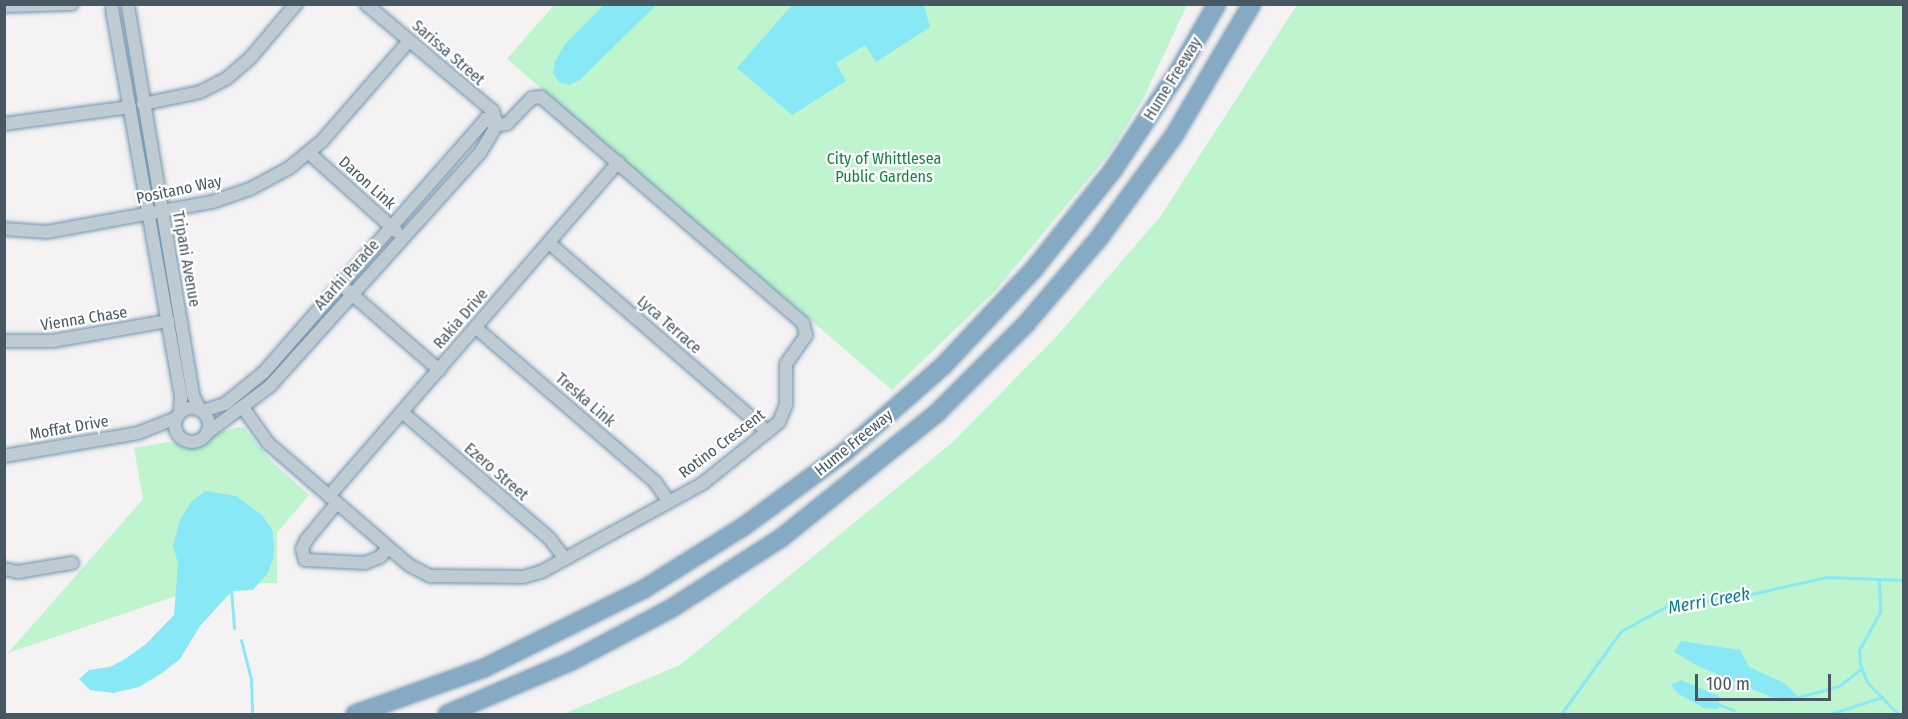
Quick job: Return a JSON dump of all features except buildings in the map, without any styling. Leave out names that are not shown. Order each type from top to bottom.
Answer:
[{"type":"highway","name":"Hume Freeway","points":[[355,714],[484,668],[633,595],[743,527],[854,445],[988,320],[1064,233],[1147,120],[1217,4]]},
{"type":"highway","name":"Hume Freeway","points":[[447,714],[572,661],[672,608],[791,531],[937,413],[1024,326],[1099,238],[1175,134],[1252,4]]},
{"type":"street","points":[[4,124],[41,122],[200,92],[226,79],[251,57],[296,4]]},
{"type":"street","name":"Sarissa Street","points":[[366,4],[409,41],[467,84],[494,121]]},
{"type":"street","points":[[4,6],[68,5]]},
{"type":"street","points":[[107,6],[128,5]]},
{"type":"street","name":"Tripani Avenue","points":[[128,5],[137,105],[155,213],[193,395],[201,411]]},
{"type":"street","name":"Tripani Avenue","points":[[107,6],[137,105]]},
{"type":"street","name":"Positano Way","points":[[4,229],[47,232],[212,202],[250,189],[309,153],[409,41]]},
{"type":"street","name":"Rotino Crescent","points":[[244,409],[268,443],[414,570],[430,576],[530,576],[713,477],[768,432],[785,412],[786,364],[806,335],[806,326],[618,162],[538,96],[516,114],[494,121]]},
{"type":"street","name":"Atarhi Parade","points":[[201,411],[225,404],[249,386],[494,121]]},
{"type":"street","name":"Atarhi Parade","points":[[207,433],[244,409],[352,295],[486,146],[494,121]]},
{"type":"street","name":"Daron Link","points":[[309,153],[404,238]]},
{"type":"street","name":"Rakia Drive","points":[[388,548],[380,557],[364,563],[305,560],[302,549],[333,500],[402,412],[618,162]]},
{"type":"street","name":"Tripani Avenue","points":[[155,213],[178,415]]},
{"type":"street","name":"Lyca Terrace","points":[[549,243],[768,432]]},
{"type":"street","points":[[342,285],[439,370]]},
{"type":"street","name":"Vienna Chase","points":[[4,341],[53,341],[168,321]]},
{"type":"street","name":"Treska Link","points":[[476,327],[655,482],[669,502]]},
{"type":"street","points":[[190,408],[201,411],[209,422],[207,433],[194,442],[179,437],[178,415],[190,408]]},
{"type":"street","name":"Ezero Street","points":[[402,412],[550,539],[565,559]]},
{"type":"street","name":"Moffat Drive","points":[[4,456],[138,433],[178,415]]},
{"type":"street","name":"Moffat Drive","points":[[138,433],[179,437]]},
{"type":"street","points":[[4,569],[18,572],[72,562]]},
{"type":"green space","name":"City of Whittlesea Public Gardens","points":[[554,5],[1187,5],[1144,97],[1109,154],[995,291],[892,390],[507,59]]},
{"type":"green space","points":[[1297,5],[1903,5],[1903,714],[563,714],[680,665],[953,442],[1057,336],[1160,217]]},
{"type":"green space","points":[[238,427],[244,428],[271,461],[309,495],[277,533],[277,583],[214,583],[8,653],[143,499],[134,448],[168,442],[195,447],[210,436]]},
{"type":"water","points":[[604,5],[656,5],[580,80],[569,85],[559,82],[553,73],[555,61],[565,44]]},
{"type":"water","points":[[792,5],[924,5],[930,27],[876,62],[865,45],[836,63],[846,81],[792,115],[737,68]]},
{"type":"water","points":[[205,491],[236,496],[262,515],[272,529],[274,543],[273,560],[267,574],[253,590],[232,591],[200,626],[180,659],[162,673],[139,687],[113,693],[90,690],[79,679],[89,670],[110,667],[125,659],[146,644],[174,615],[178,563],[173,546],[180,520],[191,502]]},
{"type":"water","points":[[1681,641],[1740,650],[1749,667],[1784,683],[1799,697],[1783,702],[1698,666],[1674,652]]},
{"type":"water","points":[[1681,680],[1719,696],[1718,709],[1704,708],[1677,693],[1671,685]]},
{"type":"waterway","name":"Merri Creek","points":[[1561,714],[1621,631],[1669,605],[1733,598],[1827,577],[1904,580]]},
{"type":"waterway","points":[[1879,580],[1880,612],[1859,650],[1860,664],[1867,682],[1898,714]]},
{"type":"waterway","points":[[231,588],[234,628]]},
{"type":"waterway","points":[[241,640],[251,679],[252,714]]},
{"type":"waterway","points":[[1799,697],[1839,686],[1862,668]]},
{"type":"waterway","points":[[1830,714],[1882,697]]},
{"type":"waterway","points":[[1718,704],[1734,710]]}]
